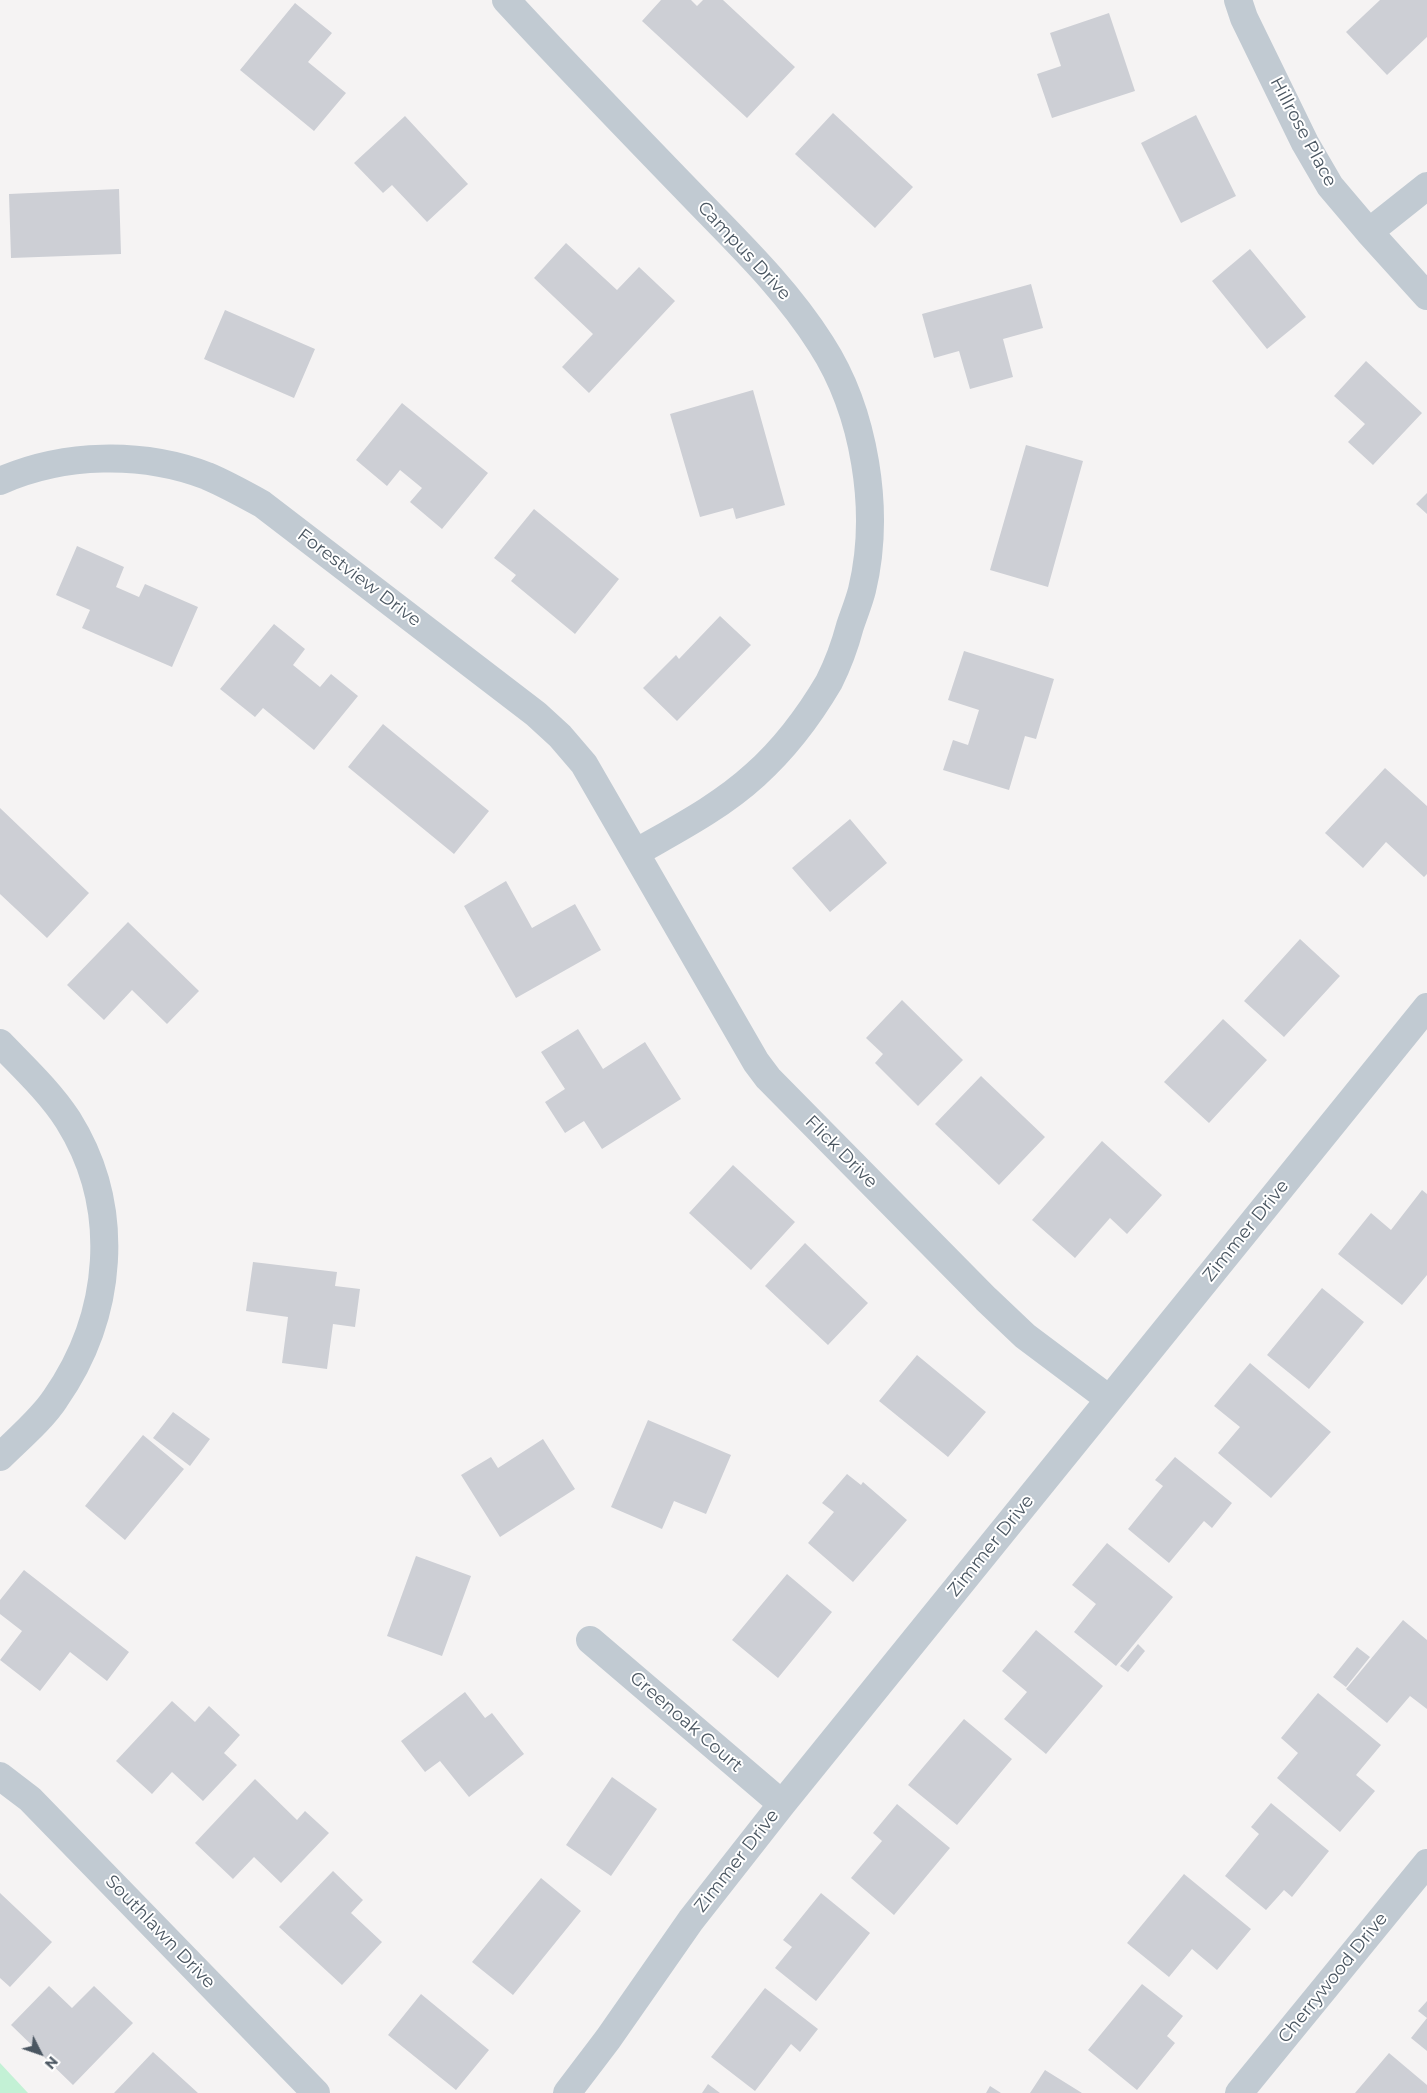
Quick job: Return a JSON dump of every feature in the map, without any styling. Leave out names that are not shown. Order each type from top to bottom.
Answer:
[{"type":"street","name":"Campus Drive","points":[[506,0],[563,62],[779,285],[822,344],[837,372],[851,405],[865,464],[869,524],[867,560],[862,590],[842,654],[829,681],[796,732],[754,776],[701,816],[637,852]]},
{"type":"street","name":"Hillrose Place","points":[[1238,0],[1244,18],[1305,143],[1330,186],[1368,232],[1427,296]]},
{"type":"street","points":[[1368,232],[1427,186]]},
{"type":"street","name":"Forestview Drive","points":[[0,481],[48,465],[96,459],[144,461],[178,467],[206,476],[232,487],[262,504],[554,730],[584,764],[637,852]]},
{"type":"street","name":"Flick Drive","points":[[637,852],[756,1062],[768,1078],[986,1299],[1026,1336],[1109,1399]]},
{"type":"street","name":"Zimmer Drive","points":[[566,2093],[608,2039],[691,1920],[782,1804],[1427,1007]]},
{"type":"street","points":[[0,1043],[50,1096],[68,1121],[84,1152],[96,1184],[105,1240],[101,1292],[93,1326],[77,1366],[54,1402],[0,1457]]},
{"type":"street","name":"Greenoak Court","points":[[590,1640],[782,1804]]},
{"type":"street","name":"Southlawn Drive","points":[[0,1776],[30,1800],[316,2093]]},
{"type":"street","name":"Cherrywood Drive","points":[[1239,2093],[1427,1863]]},
{"type":"green space","points":[[0,2063],[28,2093],[0,2093]]},
{"type":"building","points":[[661,0],[691,0],[697,6],[703,0],[723,0],[795,67],[747,118],[642,21]]},
{"type":"building","points":[[1380,0],[1427,0],[1427,37],[1387,75],[1346,32]]},
{"type":"building","points":[[295,3],[332,33],[308,62],[346,93],[314,131],[240,70]]},
{"type":"building","points":[[1109,13],[1135,91],[1052,118],[1037,74],[1061,66],[1050,33]]},
{"type":"building","points":[[833,113],[913,187],[875,228],[795,154]]},
{"type":"building","points":[[1196,115],[1236,196],[1181,223],[1141,143]]},
{"type":"building","points":[[405,116],[468,184],[427,222],[392,185],[383,193],[354,163]]},
{"type":"building","points":[[119,189],[121,254],[11,258],[9,194]]},
{"type":"building","points":[[566,243],[617,290],[639,267],[675,301],[589,393],[562,367],[593,334],[534,278]]},
{"type":"building","points":[[1250,249],[1306,317],[1267,349],[1212,281]]},
{"type":"building","points":[[1031,284],[1043,328],[1003,339],[1013,377],[970,389],[959,351],[934,358],[922,314]]},
{"type":"building","points":[[225,310],[315,349],[294,398],[204,359]]},
{"type":"building","points":[[1366,361],[1422,413],[1373,465],[1348,442],[1365,424],[1334,396]]},
{"type":"building","points":[[753,390],[785,505],[736,519],[733,508],[700,517],[670,414]]},
{"type":"building","points":[[402,403],[488,473],[442,529],[410,502],[422,488],[400,470],[387,486],[356,460]]},
{"type":"building","points":[[1026,445],[1083,461],[1048,587],[990,570]]},
{"type":"building","points":[[1427,493],[1427,514],[1416,504]]},
{"type":"building","points":[[534,509],[619,579],[575,634],[511,581],[516,575],[494,558]]},
{"type":"building","points":[[77,546],[124,567],[116,587],[139,597],[145,584],[198,607],[172,667],[82,628],[90,610],[56,595]]},
{"type":"building","points":[[720,616],[751,645],[677,721],[643,688],[676,655],[679,659]]},
{"type":"building","points":[[274,624],[305,649],[293,665],[320,687],[331,674],[358,696],[314,750],[263,708],[255,717],[220,689]]},
{"type":"building","points":[[964,651],[1054,679],[1036,739],[1025,736],[1009,790],[943,770],[953,740],[968,745],[979,710],[948,700]]},
{"type":"building","points":[[383,724],[489,811],[454,854],[348,767]]},
{"type":"building","points":[[1385,768],[1427,806],[1427,874],[1424,877],[1386,842],[1363,868],[1325,833]]},
{"type":"building","points":[[0,808],[89,893],[47,938],[0,894]]},
{"type":"building","points":[[850,819],[887,863],[830,912],[792,868]]},
{"type":"building","points":[[506,881],[532,928],[575,904],[601,950],[516,998],[464,906]]},
{"type":"building","points":[[128,922],[199,991],[167,1024],[132,990],[104,1020],[67,985]]},
{"type":"building","points":[[1300,939],[1340,976],[1284,1037],[1244,1001]]},
{"type":"building","points":[[902,1000],[963,1060],[918,1106],[875,1063],[883,1054],[866,1038]]},
{"type":"building","points":[[1223,1019],[1267,1060],[1209,1123],[1164,1082]]},
{"type":"building","points":[[578,1029],[603,1069],[645,1042],[681,1099],[602,1149],[584,1121],[565,1133],[545,1102],[565,1089],[541,1052]]},
{"type":"building","points":[[981,1076],[1045,1137],[999,1185],[935,1124]]},
{"type":"building","points":[[1102,1141],[1162,1195],[1127,1234],[1110,1218],[1075,1258],[1032,1220]]},
{"type":"building","points":[[733,1165],[795,1222],[751,1270],[689,1213]]},
{"type":"building","points":[[1422,1190],[1427,1194],[1427,1275],[1402,1305],[1338,1254],[1371,1213],[1391,1230]]},
{"type":"building","points":[[805,1243],[868,1303],[828,1345],[765,1286]]},
{"type":"building","points":[[253,1262],[337,1272],[335,1286],[360,1289],[355,1327],[333,1324],[327,1369],[282,1363],[288,1317],[246,1311]]},
{"type":"building","points":[[1322,1288],[1364,1322],[1309,1389],[1267,1355]]},
{"type":"building","points":[[917,1355],[986,1412],[948,1457],[879,1401]]},
{"type":"building","points":[[1250,1363],[1331,1432],[1271,1498],[1218,1453],[1240,1427],[1214,1406]]},
{"type":"building","points":[[173,1412],[210,1439],[190,1466],[153,1438]]},
{"type":"building","points":[[648,1420],[731,1455],[706,1514],[674,1501],[662,1529],[611,1507]]},
{"type":"building","points":[[143,1435],[184,1469],[125,1540],[85,1506]]},
{"type":"building","points":[[543,1439],[575,1489],[500,1537],[461,1475],[491,1457],[498,1468]]},
{"type":"building","points":[[1175,1457],[1232,1503],[1212,1528],[1204,1521],[1169,1563],[1128,1529],[1163,1486],[1155,1480]]},
{"type":"building","points":[[847,1474],[861,1485],[863,1482],[907,1520],[853,1582],[808,1543],[834,1512],[822,1503]]},
{"type":"building","points":[[1107,1543],[1173,1597],[1116,1666],[1074,1632],[1096,1604],[1072,1585]]},
{"type":"building","points":[[416,1556],[471,1576],[442,1656],[387,1636]]},
{"type":"building","points":[[24,1570],[129,1652],[107,1681],[70,1652],[40,1691],[0,1660],[22,1631],[0,1614],[0,1600]]},
{"type":"building","points":[[787,1574],[832,1612],[778,1678],[732,1640]]},
{"type":"building","points":[[1403,1620],[1427,1640],[1427,1709],[1410,1696],[1387,1723],[1346,1689]]},
{"type":"building","points":[[1036,1630],[1103,1686],[1046,1754],[1004,1719],[1027,1692],[1002,1671]]},
{"type":"building","points":[[1138,1644],[1145,1651],[1128,1672],[1120,1666]]},
{"type":"building","points":[[1357,1647],[1370,1657],[1346,1687],[1333,1677]]},
{"type":"building","points":[[465,1692],[485,1718],[492,1713],[524,1754],[469,1797],[440,1761],[425,1772],[401,1741]]},
{"type":"building","points":[[1318,1693],[1381,1745],[1356,1775],[1375,1791],[1340,1832],[1277,1778],[1298,1753],[1281,1738]]},
{"type":"building","points":[[172,1701],[195,1722],[209,1706],[240,1735],[224,1753],[237,1765],[203,1801],[172,1772],[152,1794],[116,1761]]},
{"type":"building","points":[[964,1719],[1012,1759],[957,1825],[908,1785]]},
{"type":"building","points":[[612,1777],[657,1809],[611,1876],[566,1845]]},
{"type":"building","points":[[255,1779],[297,1820],[305,1811],[329,1833],[281,1883],[254,1857],[233,1879],[195,1843]]},
{"type":"building","points":[[1271,1803],[1329,1851],[1292,1897],[1284,1890],[1266,1910],[1225,1876],[1259,1834],[1251,1827]]},
{"type":"building","points":[[897,1804],[950,1848],[894,1915],[851,1878],[882,1841],[873,1833]]},
{"type":"building","points":[[333,1871],[363,1900],[351,1913],[382,1942],[342,1985],[279,1927]]},
{"type":"building","points":[[1184,1874],[1251,1929],[1217,1970],[1192,1949],[1169,1977],[1127,1943]]},
{"type":"building","points":[[541,1878],[581,1911],[513,1995],[472,1962]]},
{"type":"building","points":[[0,1893],[52,1942],[10,1987],[0,1978]]},
{"type":"building","points":[[821,1893],[870,1933],[816,2001],[775,1968],[792,1947],[783,1940]]},
{"type":"building","points":[[1142,1984],[1183,2016],[1167,2036],[1175,2043],[1137,2090],[1088,2050]]},
{"type":"building","points":[[49,1986],[72,2008],[94,1986],[133,2023],[73,2085],[11,2025]]},
{"type":"building","points":[[765,1988],[818,2029],[800,2052],[791,2044],[755,2091],[711,2057]]},
{"type":"building","points":[[421,1994],[489,2050],[456,2090],[388,2035]]},
{"type":"building","points":[[1427,2001],[1427,2018],[1418,2011]]},
{"type":"building","points":[[1427,2018],[1427,2051],[1411,2038]]},
{"type":"building","points":[[153,2052],[198,2093],[114,2093]]},
{"type":"building","points":[[1389,2053],[1427,2085],[1427,2093],[1355,2093]]},
{"type":"building","points":[[1045,2070],[1082,2093],[1030,2093]]},
{"type":"building","points":[[708,2084],[720,2093],[702,2093]]},
{"type":"building","points":[[990,2086],[1001,2093],[986,2093]]}]
